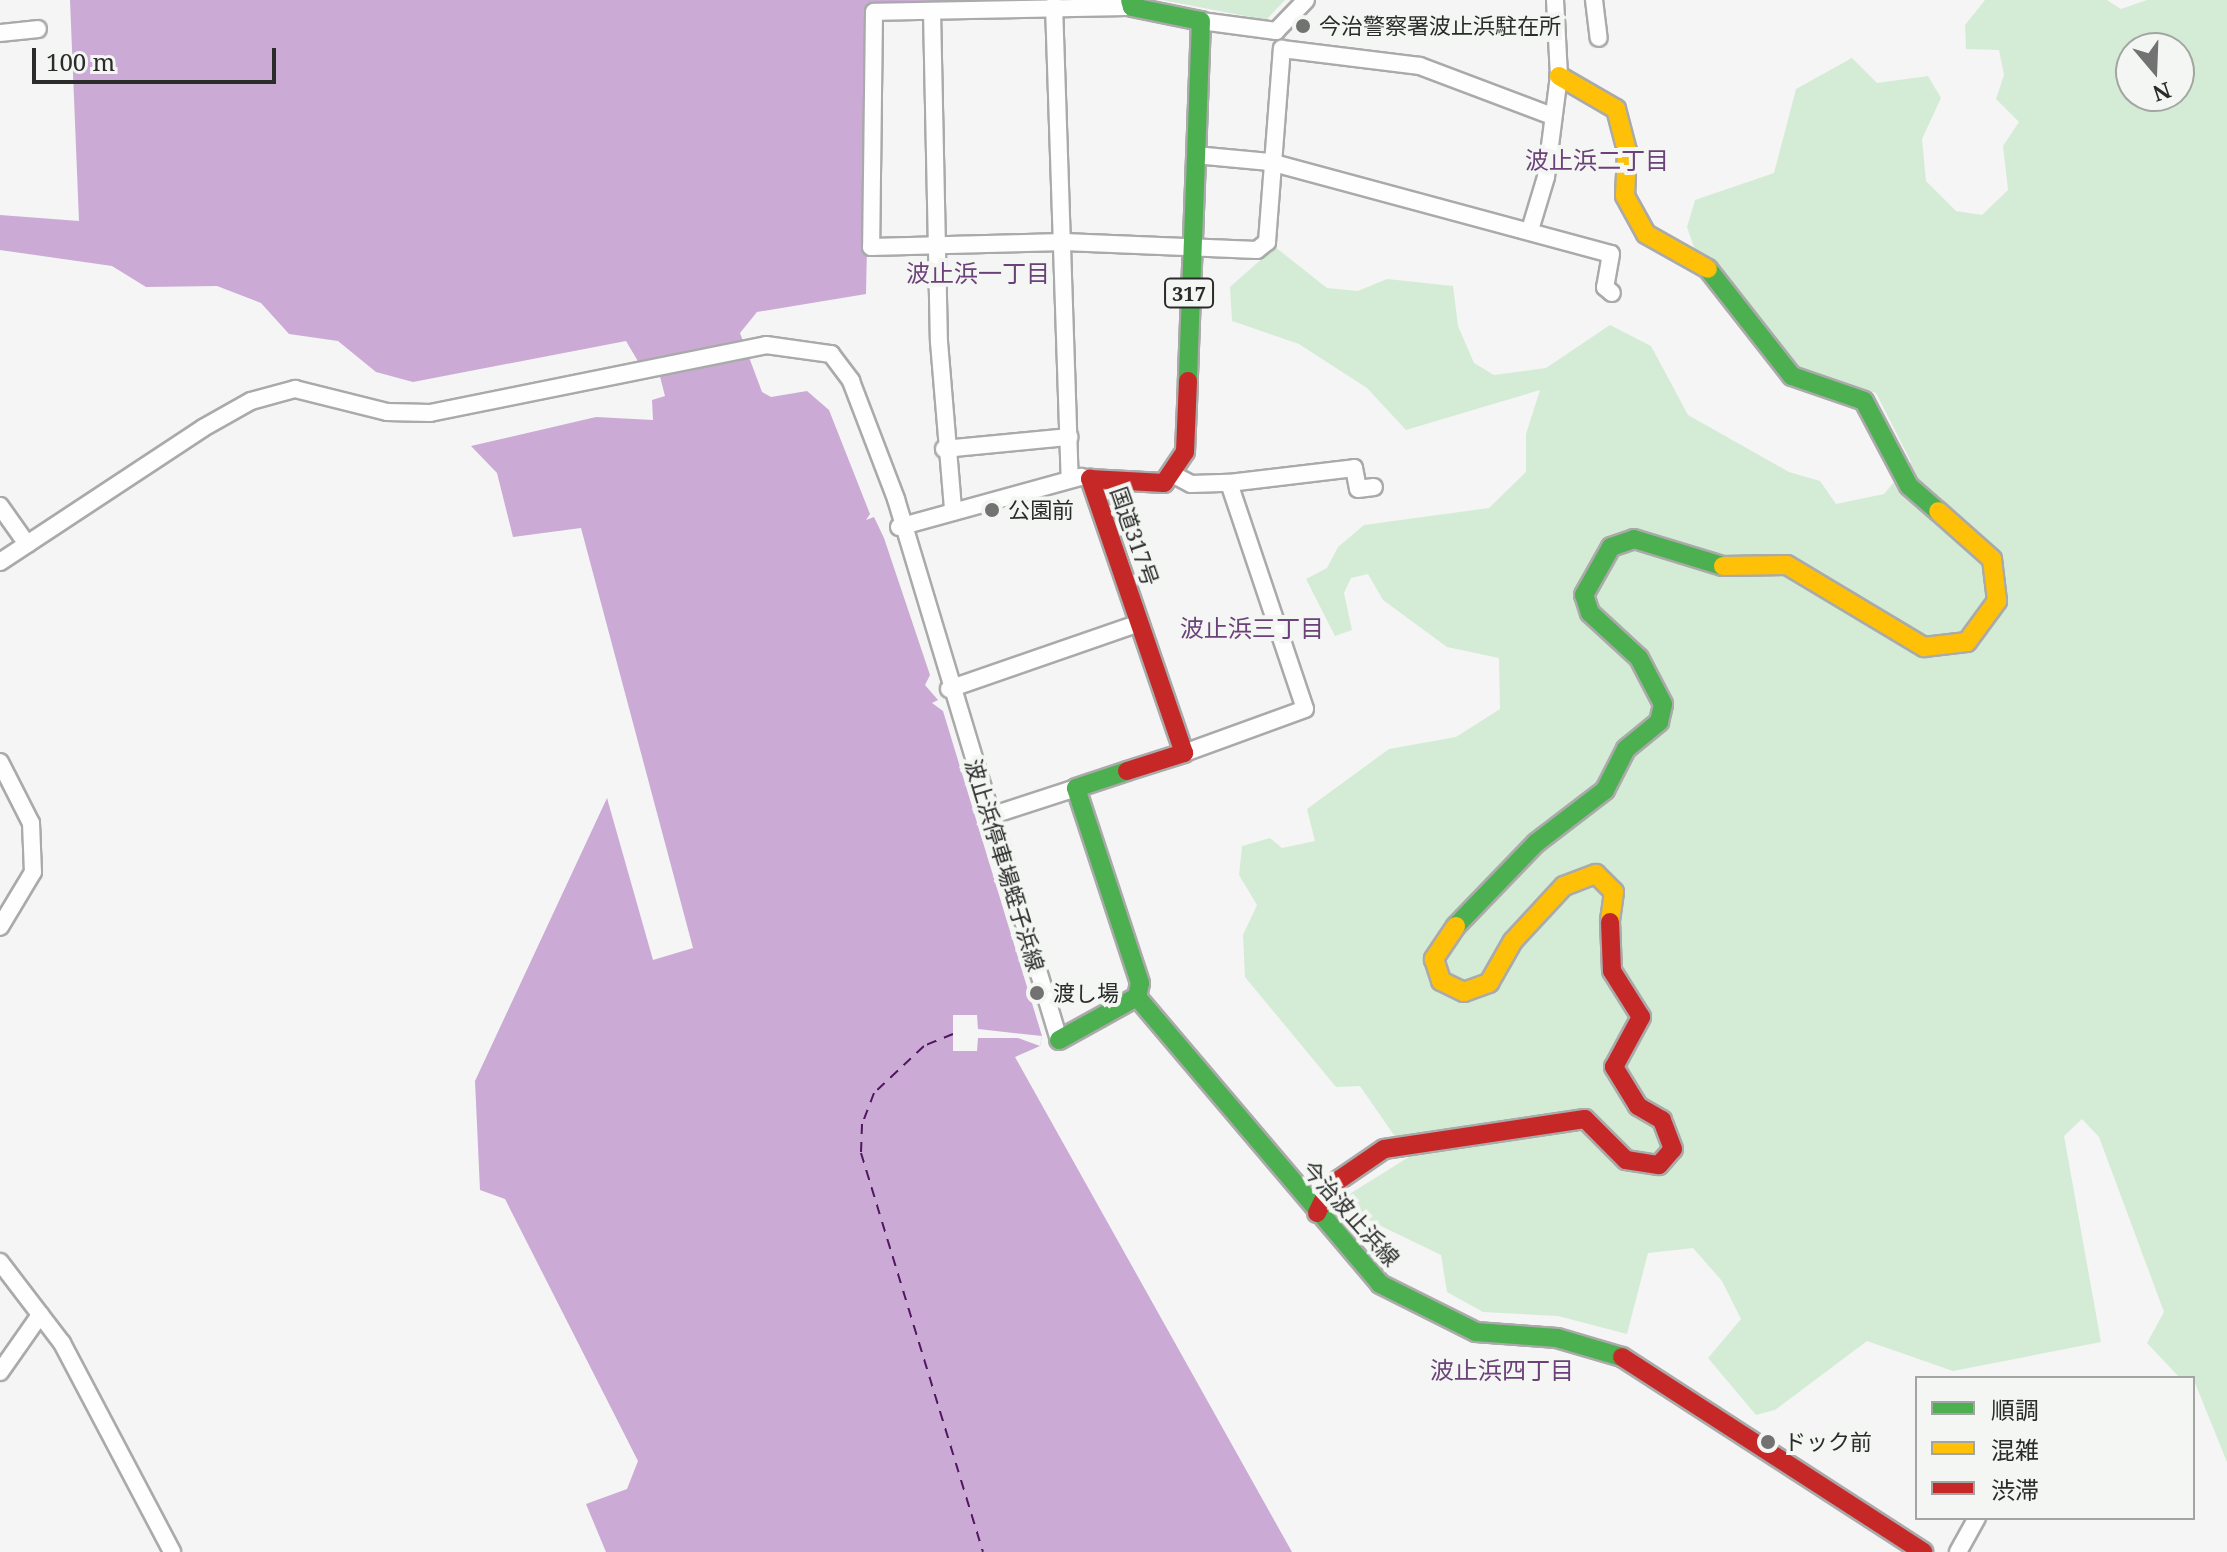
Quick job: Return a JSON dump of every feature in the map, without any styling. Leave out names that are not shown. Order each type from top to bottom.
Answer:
[{"type":"main road","points":[[1131,4],[1201,21]]},
{"type":"main road","name":"317","points":[[1174,475],[1185,452],[1190,246],[1201,21]]},
{"type":"main road","points":[[1317,1213],[1330,1186],[1384,1149],[1585,1119],[1626,1160],[1659,1165],[1673,1149],[1662,1120],[1638,1106],[1614,1067],[1641,1017],[1612,971],[1606,951],[1614,892],[1596,874],[1564,886],[1513,941],[1489,983],[1464,992],[1441,981],[1434,959],[1464,914],[1492,896],[1536,843],[1594,801],[1626,749],[1659,722],[1663,704],[1639,658],[1590,613],[1584,595],[1611,547],[1634,539],[1725,567],[1787,565],[1924,647],[1967,642],[1997,601],[1992,559],[1909,486],[1864,401],[1792,376],[1761,345],[1735,298],[1702,260],[1646,234],[1625,196],[1627,151],[1616,109],[1559,76]]},
{"type":"main road","name":"国道317号","points":[[1174,475],[1164,483],[1090,479],[1184,753]]},
{"type":"main road","points":[[1059,1040],[1137,997],[1140,983],[1076,788],[1184,753]]},
{"type":"main road","name":"今治波止浜線","points":[[1137,997],[1380,1284],[1476,1332],[1557,1338],[1632,1360],[1923,1552]]},
{"type":"street","points":[[1276,31],[1306,0]]},
{"type":"street","points":[[1530,230],[1546,177],[1550,115],[1559,76],[1555,0]]},
{"type":"street","points":[[1594,0],[1599,38]]},
{"type":"street","points":[[1131,4],[874,12],[871,247],[1064,242],[1257,250],[1267,242],[1270,162],[1282,49],[1276,31]]},
{"type":"street","points":[[1054,5],[1070,476]]},
{"type":"street","points":[[932,11],[935,245],[944,449],[953,509]]},
{"type":"street","points":[[1201,21],[1276,31]]},
{"type":"street","points":[[0,33],[38,29]]},
{"type":"street","points":[[1282,49],[1420,66],[1550,115]]},
{"type":"street","points":[[1195,155],[1270,162],[1530,230],[1615,257],[1605,287],[1612,293]]},
{"type":"street","name":"波止浜停車場蛭子浜線","points":[[0,562],[251,401],[295,389],[387,412],[430,413],[745,349],[789,344],[831,354],[843,364],[896,499],[899,527],[1059,1040]]},
{"type":"street","points":[[944,449],[1069,437]]},
{"type":"street","points":[[1174,475],[1191,484],[1229,483],[1354,468],[1358,489],[1374,487]]},
{"type":"street","points":[[899,527],[1070,476],[1090,479]]},
{"type":"street","points":[[1184,753],[1305,709],[1229,483]]},
{"type":"street","points":[[0,506],[27,544]]},
{"type":"street","points":[[949,689],[1140,623]]},
{"type":"street","points":[[0,762],[31,823],[33,872],[0,927]]},
{"type":"street","points":[[990,816],[1076,788]]},
{"type":"street","points":[[0,1262],[40,1315],[172,1552]]},
{"type":"street","points":[[0,1372],[40,1315]]},
{"type":"street","points":[[1958,1552],[1976,1520]]},
{"type":"green space","points":[[1162,0],[1285,0],[1266,20]]},
{"type":"green space","points":[[1985,0],[2107,0],[2121,9],[2147,0],[2227,0],[2227,1462],[2195,1383],[2195,1376],[2178,1376],[2147,1343],[2164,1312],[2099,1137],[2082,1119],[2064,1136],[2101,1342],[1953,1371],[1867,1341],[1775,1410],[1756,1415],[1708,1358],[1741,1319],[1722,1281],[1693,1248],[1648,1253],[1627,1334],[1558,1316],[1483,1312],[1447,1292],[1441,1255],[1354,1213],[1343,1198],[1409,1157],[1360,1086],[1336,1087],[1245,977],[1243,935],[1257,905],[1239,875],[1242,846],[1270,838],[1282,848],[1315,841],[1307,809],[1389,749],[1456,737],[1500,709],[1499,658],[1447,647],[1383,600],[1368,574],[1351,578],[1344,593],[1352,630],[1335,636],[1306,579],[1327,568],[1338,547],[1364,525],[1489,508],[1526,472],[1526,434],[1540,390],[1406,430],[1367,388],[1299,344],[1232,321],[1230,287],[1275,247],[1327,288],[1358,291],[1387,279],[1453,286],[1458,326],[1474,363],[1494,375],[1546,368],[1610,325],[1651,346],[1688,415],[1789,472],[1820,481],[1836,504],[1884,494],[1911,462],[1876,393],[1799,367],[1704,277],[1687,227],[1695,200],[1774,173],[1796,89],[1852,58],[1877,83],[1928,76],[1941,98],[1922,139],[1926,181],[1956,211],[1982,215],[2008,190],[2003,146],[2019,122],[1996,99],[2004,75],[1999,50],[1966,49],[1965,25]]},
{"type":"shaded area","points":[[70,0],[1050,0],[872,11],[866,294],[757,312],[740,333],[762,392],[771,397],[807,391],[829,410],[870,514],[866,520],[874,517],[884,538],[930,675],[925,685],[938,700],[932,703],[943,711],[1042,1036],[1040,1046],[1015,1057],[1292,1552],[606,1552],[586,1504],[627,1489],[638,1461],[505,1199],[480,1190],[475,1081],[607,798],[653,960],[693,948],[581,528],[513,537],[497,473],[471,446],[596,417],[653,420],[652,400],[665,396],[656,361],[639,363],[626,341],[413,382],[376,372],[338,341],[289,334],[261,303],[217,286],[146,287],[112,266],[0,250],[0,215],[79,221]]},
{"type":"pier","points":[[953,1015],[977,1015],[978,1029],[1042,1036],[1040,1046],[1018,1038],[978,1038],[977,1051],[953,1051]]},
{"type":"ferry route","points":[[953,1034],[924,1046],[874,1093],[862,1124],[861,1153],[983,1552]]},
{"type":"traffic: fast","points":[[1130,0],[1132,7],[1201,21],[1188,381]]},
{"type":"traffic: fast","points":[[1708,269],[1792,376],[1864,401],[1909,486],[1938,511]]},
{"type":"traffic: fast","points":[[1456,926],[1536,843],[1605,790],[1626,749],[1659,722],[1663,704],[1639,658],[1590,613],[1584,595],[1611,547],[1634,539],[1723,566]]},
{"type":"traffic: fast","points":[[1059,1040],[1137,997],[1140,983],[1076,788],[1127,771]]},
{"type":"traffic: fast","points":[[1137,997],[1380,1284],[1476,1332],[1557,1338],[1622,1357]]},
{"type":"traffic: slow","points":[[1559,76],[1616,109],[1627,151],[1625,196],[1646,234],[1708,269]]},
{"type":"traffic: slow","points":[[1723,566],[1787,565],[1924,647],[1967,642],[1997,601],[1992,559],[1938,511]]},
{"type":"traffic: slow","points":[[1456,926],[1434,959],[1441,981],[1464,992],[1489,983],[1513,941],[1564,886],[1596,874],[1614,892],[1610,922]]},
{"type":"traffic: jam","points":[[1127,771],[1184,753],[1090,479],[1164,483],[1185,452],[1188,381]]},
{"type":"traffic: jam","points":[[1317,1213],[1330,1186],[1384,1149],[1585,1119],[1626,1160],[1659,1165],[1673,1149],[1662,1120],[1638,1106],[1614,1067],[1641,1017],[1612,971],[1610,922]]},
{"type":"traffic: jam","points":[[1622,1357],[1923,1552]]},
{"type":"place","name":"今治警察署波止浜駐在所","points":[[1303,26]]},
{"type":"place","name":"公園前","points":[[992,510]]},
{"type":"place","name":"渡し場","points":[[1037,993]]},
{"type":"place","name":"ドック前","points":[[1768,1442]]},
{"type":"district","name":"波止浜二丁目","points":[[1597,160]]},
{"type":"district","name":"波止浜一丁目","points":[[978,273]]},
{"type":"district","name":"波止浜三丁目","points":[[1252,628]]},
{"type":"district","name":"波止浜四丁目","points":[[1502,1370]]}]
